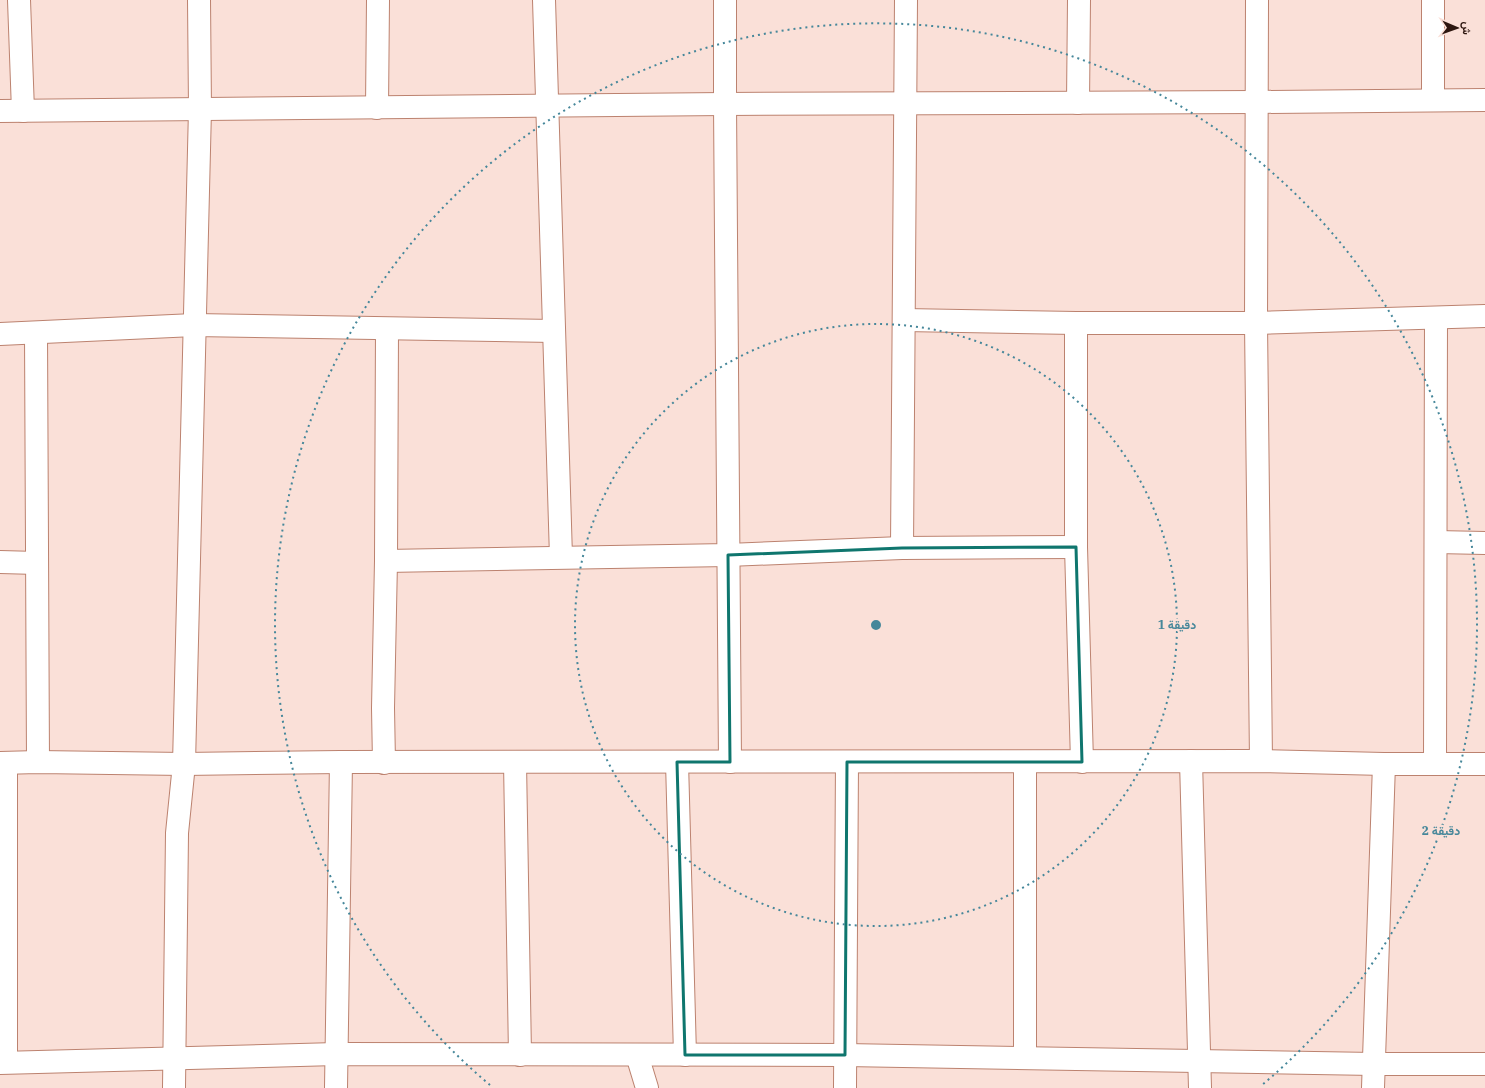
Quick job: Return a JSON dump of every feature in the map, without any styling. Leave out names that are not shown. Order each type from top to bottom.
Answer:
[{"type":"street","points":[[19,0],[23,111]]},
{"type":"street","points":[[174,1088],[176,833],[184,764],[200,109],[199,0]]},
{"type":"street","points":[[377,108],[378,0]]},
{"type":"street","points":[[544,0],[561,557]]},
{"type":"street","points":[[725,0],[730,762]]},
{"type":"street","points":[[902,548],[904,103],[906,0]]},
{"type":"street","points":[[1078,102],[1079,0]]},
{"type":"street","points":[[1257,0],[1256,323],[1261,761]]},
{"type":"street","points":[[1432,0],[1433,100]]},
{"type":"street","points":[[0,111],[725,104],[1485,100]]},
{"type":"street","points":[[904,320],[1076,323],[1256,323],[1485,316]]},
{"type":"street","points":[[1435,764],[1436,318]]},
{"type":"street","points":[[1076,323],[1076,546],[1082,762]]},
{"type":"street","points":[[0,334],[194,325],[554,331]]},
{"type":"street","points":[[384,763],[383,708],[386,561],[387,329]]},
{"type":"street","points":[[36,333],[38,762]]},
{"type":"street","points":[[1436,542],[1485,543]]},
{"type":"street","points":[[386,561],[728,555],[902,548],[1076,546]]},
{"type":"street","points":[[0,562],[37,563]]},
{"type":"street","points":[[1191,761],[1200,1088]]},
{"type":"street","points":[[1485,764],[1384,764],[1261,761],[341,762],[184,764],[3,763],[3,1063],[336,1054],[845,1055],[1374,1064],[1485,1064]]},
{"type":"street","points":[[336,1088],[341,762]]},
{"type":"street","points":[[515,762],[520,1055]]},
{"type":"street","points":[[677,762],[685,1055]]},
{"type":"street","points":[[845,1088],[847,762]]},
{"type":"street","points":[[1025,762],[1025,1058]]},
{"type":"street","points":[[1373,1088],[1384,764]]},
{"type":"street","points":[[637,1055],[648,1088]]},
{"type":"highlighted area","points":[[1076,547],[1082,762],[847,762],[845,1055],[685,1055],[677,762],[730,762],[728,555],[902,548]]}]
